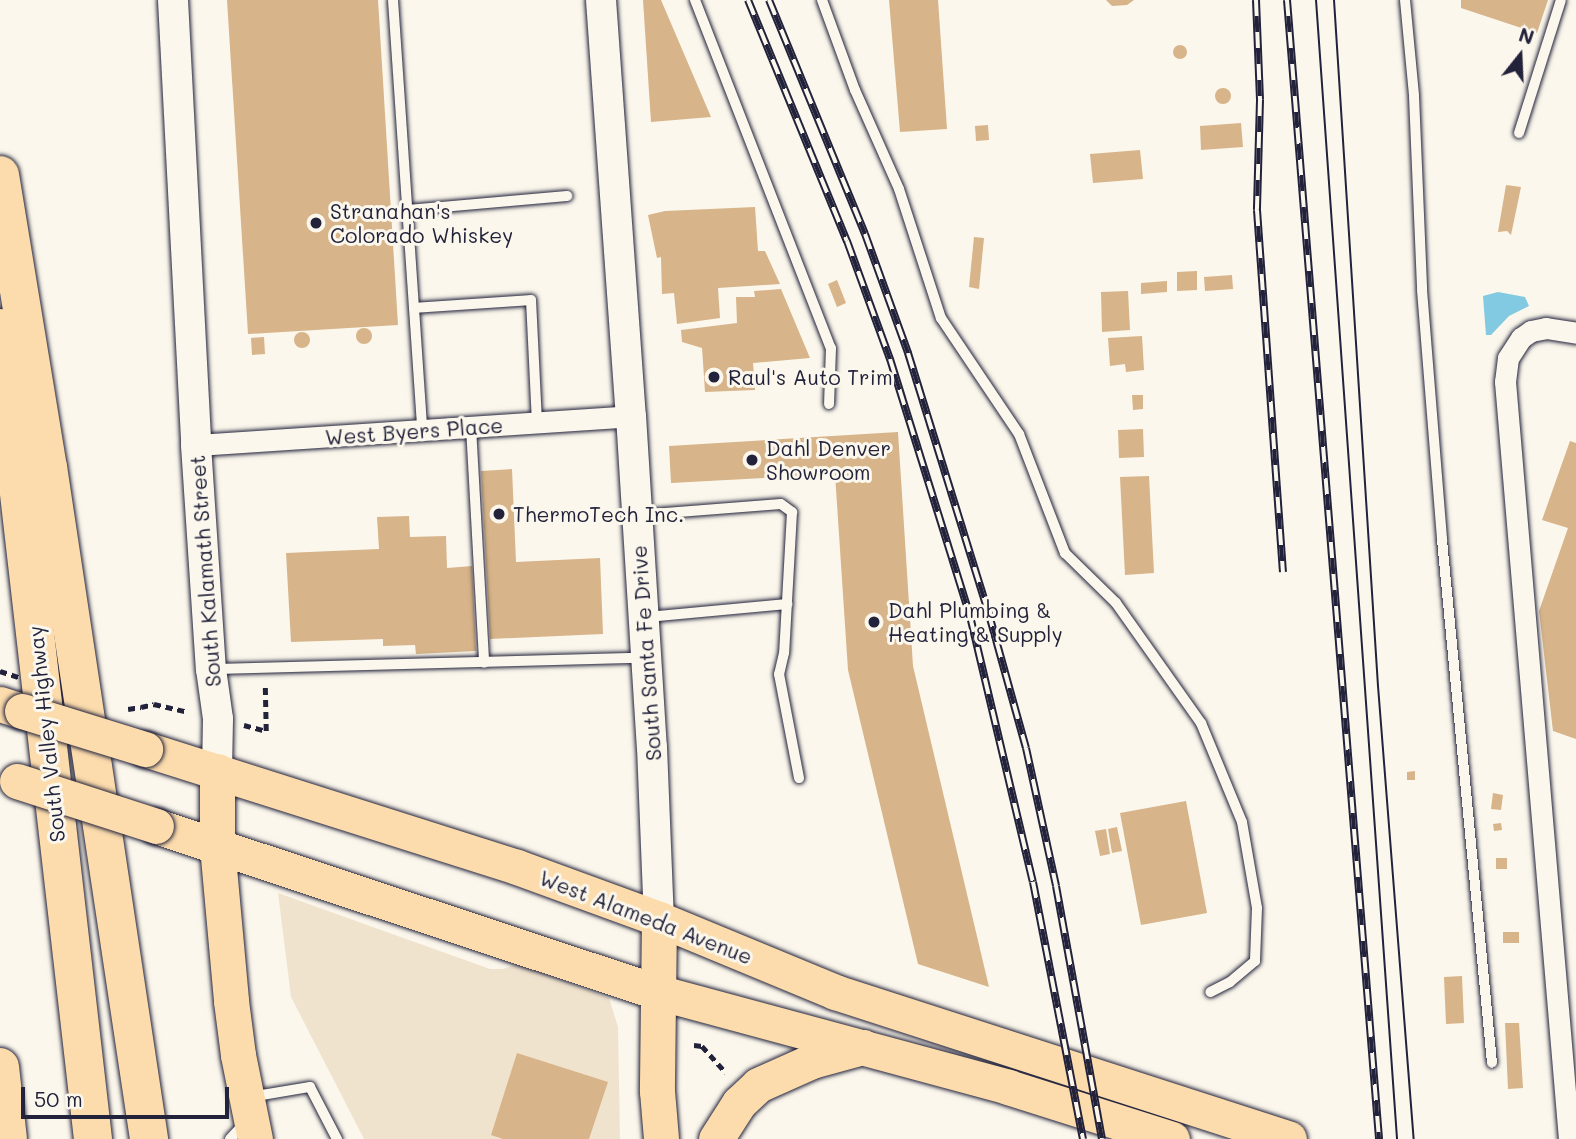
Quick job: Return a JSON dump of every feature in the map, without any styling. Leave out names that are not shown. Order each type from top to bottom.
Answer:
[{"type":"highway","points":[[0,175],[48,467],[149,1139]]},
{"type":"highway","name":"South Valley Highway","points":[[0,328],[93,1139]]},
{"type":"highway","points":[[0,1067],[8,1139]]},
{"type":"main road","name":"South Kalamath Street","points":[[173,0],[196,445],[211,669],[218,719],[217,846],[245,1123]]},
{"type":"main road","name":"South Santa Fe Drive","points":[[601,0],[644,617],[659,919],[657,1091],[661,1139]]},
{"type":"main road","name":"West Alameda Avenue","points":[[0,704],[517,867],[659,919],[835,992],[1289,1139]]},
{"type":"main road","points":[[0,775],[657,992],[1008,1087],[1172,1139]]},
{"type":"main road","points":[[716,1139],[739,1103],[758,1085],[812,1061],[863,1047]]},
{"type":"street","points":[[1569,1139],[1505,382],[1508,358],[1521,338],[1531,331],[1546,328],[1576,333]]},
{"type":"street","name":"West Byers Place","points":[[196,445],[631,416]]},
{"type":"lane","points":[[393,0],[422,430]]},
{"type":"lane","points":[[695,0],[831,348],[829,404]]},
{"type":"lane","points":[[822,0],[855,90],[899,189],[941,318],[1019,434],[1065,553],[1116,603],[1201,723],[1242,822],[1257,908],[1255,961],[1230,982],[1210,992]]},
{"type":"lane","points":[[1405,0],[1414,96],[1422,290],[1442,540],[1492,1063]]},
{"type":"lane","points":[[1519,133],[1561,0]]},
{"type":"lane","points":[[407,210],[567,195]]},
{"type":"lane","points":[[414,309],[531,300],[537,423]]},
{"type":"lane","points":[[471,427],[484,663]]},
{"type":"lane","points":[[637,515],[780,504],[792,512],[787,604],[779,674],[799,778]]},
{"type":"lane","points":[[644,617],[787,604]]},
{"type":"lane","points":[[211,669],[646,658]]},
{"type":"lane","points":[[245,1123],[310,1087],[337,1139]]},
{"type":"path","points":[[265,668],[266,730]]},
{"type":"path","points":[[141,707],[154,704]]},
{"type":"path","points":[[694,1045],[702,1046],[733,1081]]},
{"type":"shaded area","points":[[278,893],[490,969],[503,969],[518,964],[609,998],[618,1027],[620,1139],[364,1139],[291,997]]},
{"type":"water","points":[[1498,292],[1525,297],[1529,306],[1509,316],[1491,335],[1486,335],[1483,296]]},
{"type":"building","name":"Stranahan's Colorado Whiskey","points":[[227,0],[378,0],[398,325],[248,334]]},
{"type":"building","points":[[643,0],[661,0],[711,117],[651,122]]},
{"type":"building","points":[[889,0],[938,0],[947,129],[900,132]]},
{"type":"building","points":[[1106,0],[1134,0],[1127,5],[1112,6]]},
{"type":"building","points":[[1461,0],[1548,0],[1537,33],[1461,8]]},
{"type":"building","points":[[1177,45],[1183,45],[1187,52],[1183,59],[1177,59],[1173,55],[1173,49]]},
{"type":"building","points":[[1223,88],[1229,90],[1229,102],[1223,104],[1217,102],[1215,96],[1217,90]]},
{"type":"building","points":[[1241,123],[1243,147],[1201,150],[1200,126]]},
{"type":"building","points":[[988,125],[989,140],[976,141],[975,126]]},
{"type":"building","points":[[1140,150],[1143,179],[1093,183],[1090,154]]},
{"type":"building","points":[[1506,185],[1521,187],[1511,235],[1507,231],[1498,232]]},
{"type":"building","points":[[755,207],[758,251],[765,251],[780,284],[718,288],[720,318],[677,324],[674,293],[662,294],[661,257],[657,258],[648,215],[665,211]]},
{"type":"building","points":[[974,237],[984,238],[979,289],[969,287]]},
{"type":"building","points":[[1197,271],[1197,290],[1177,291],[1177,272]]},
{"type":"building","points":[[1232,275],[1233,289],[1205,291],[1204,277]]},
{"type":"building","points":[[837,280],[846,303],[837,307],[828,284]]},
{"type":"building","points":[[1167,281],[1167,292],[1141,294],[1141,283]]},
{"type":"building","points":[[781,289],[810,358],[753,363],[755,390],[705,392],[702,348],[682,342],[681,330],[737,323],[736,297],[755,297],[754,291]]},
{"type":"building","points":[[1128,291],[1130,330],[1102,332],[1101,292]]},
{"type":"building","points":[[364,328],[372,336],[364,344],[356,336]]},
{"type":"building","points":[[302,332],[310,340],[302,348],[294,340]]},
{"type":"building","points":[[1142,336],[1144,370],[1126,372],[1125,364],[1110,366],[1108,338]]},
{"type":"building","points":[[264,337],[265,354],[252,355],[251,338]]},
{"type":"building","points":[[1132,395],[1143,395],[1143,409],[1133,410]]},
{"type":"building","points":[[1143,429],[1144,457],[1119,458],[1118,430]]},
{"type":"building","points":[[898,432],[913,666],[989,987],[918,964],[848,670],[835,474],[671,483],[669,446]]},
{"type":"building","points":[[1570,441],[1576,443],[1576,739],[1553,731],[1539,611],[1568,528],[1542,520]]},
{"type":"building","name":"ThermoTech Inc.","points":[[512,469],[516,562],[600,558],[603,634],[490,639],[481,471]]},
{"type":"building","points":[[1149,476],[1154,573],[1125,575],[1120,477]]},
{"type":"building","points":[[409,516],[410,537],[446,536],[447,568],[472,566],[476,651],[416,654],[415,645],[383,646],[383,639],[291,642],[286,553],[379,549],[377,517]]},
{"type":"building","points":[[1415,771],[1415,780],[1407,780],[1407,772]]},
{"type":"building","points":[[1493,793],[1503,795],[1501,810],[1491,809]]},
{"type":"building","points":[[1186,801],[1207,913],[1141,925],[1120,813]]},
{"type":"building","points":[[1501,823],[1502,830],[1494,831],[1493,824]]},
{"type":"building","points":[[1117,827],[1122,851],[1112,853],[1108,829]]},
{"type":"building","points":[[1106,829],[1110,854],[1100,856],[1095,831]]},
{"type":"building","points":[[1496,858],[1507,858],[1507,869],[1496,869]]},
{"type":"building","points":[[1503,932],[1519,932],[1519,943],[1503,943]]},
{"type":"building","points":[[1462,976],[1464,1023],[1446,1024],[1444,977]]},
{"type":"building","points":[[1505,1023],[1519,1023],[1523,1088],[1508,1089]]},
{"type":"building","points":[[517,1053],[608,1082],[589,1139],[503,1139],[491,1135]]},
{"type":"tram line","points":[[1316,0],[1397,1139]]},
{"type":"tram line","points":[[1334,0],[1378,686],[1414,1139]]},
{"type":"railway","points":[[748,0],[847,241],[890,359],[970,616],[1033,882],[1083,1139]]},
{"type":"railway","points":[[769,0],[865,234],[908,353],[988,611],[1026,748],[1056,886],[1102,1139]]},
{"type":"railway","points":[[1256,0],[1260,100],[1257,210],[1283,572]]},
{"type":"railway","points":[[1287,0],[1379,1139]]},
{"type":"place","name":"Stranahan's Colorado Whiskey","points":[[316,223]]},
{"type":"place","name":"Raul's Auto Trim","points":[[714,377]]},
{"type":"place","name":"Dahl Denver Showroom","points":[[752,460]]},
{"type":"place","name":"ThermoTech Inc.","points":[[499,514]]},
{"type":"place","name":"Dahl Plumbing & Heating & Supply","points":[[874,622]]}]
